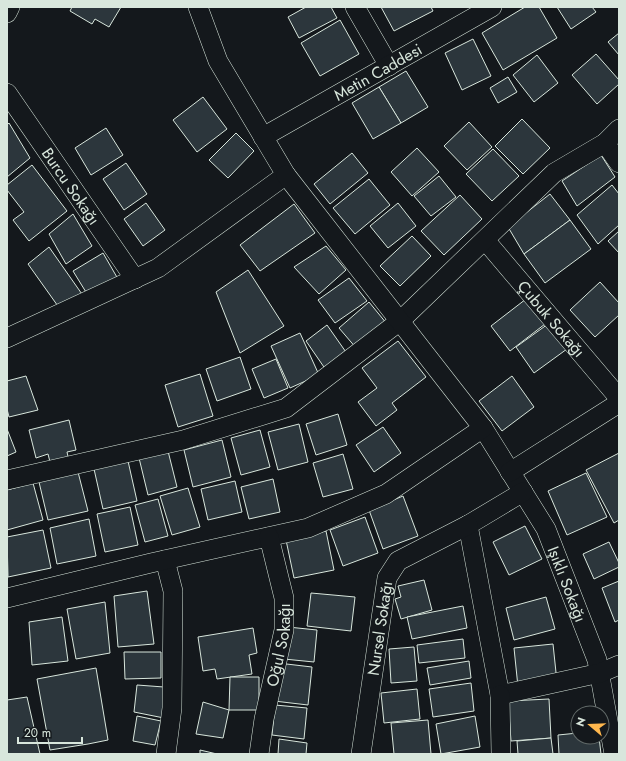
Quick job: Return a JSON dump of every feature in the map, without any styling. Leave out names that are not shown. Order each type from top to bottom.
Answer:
[{"type":"street","points":[[7,13],[10,7]]},
{"type":"street","points":[[355,7],[389,66]]},
{"type":"street","name":"Metin Caddesi","points":[[263,137],[492,7]]},
{"type":"street","name":"Işıklı Sokağı","points":[[199,8],[218,61],[286,175],[483,428],[546,529],[597,660],[614,754]]},
{"type":"street","name":"Burcu Sokağı","points":[[7,94],[135,279]]},
{"type":"street","points":[[7,480],[187,439],[286,408],[400,321],[554,173],[605,143],[619,129]]},
{"type":"street","points":[[605,143],[619,163]]},
{"type":"street","points":[[7,338],[158,268],[286,175]]},
{"type":"street","name":"Çubuk Sokağı","points":[[484,240],[619,398]]},
{"type":"street","points":[[510,472],[619,403]]},
{"type":"street","points":[[7,598],[165,560],[308,528],[386,494],[483,428]]},
{"type":"street","name":"Nursel Sokağı","points":[[361,754],[387,578],[398,561],[468,525],[523,492]]},
{"type":"street","points":[[468,525],[500,695],[501,754]]},
{"type":"street","name":"Oğul Sokağı","points":[[259,754],[264,719],[284,630],[284,598],[269,537]]},
{"type":"street","points":[[165,560],[174,591],[172,708],[166,754]]},
{"type":"street","points":[[500,695],[600,673],[619,665]]},
{"type":"building","points":[[72,7],[121,7],[109,27],[95,19],[92,24],[70,11]]},
{"type":"building","points":[[306,7],[331,7],[337,18],[299,38],[288,17]]},
{"type":"building","points":[[381,7],[431,7],[433,11],[394,31]]},
{"type":"building","points":[[525,7],[539,7],[557,38],[503,70],[482,33]]},
{"type":"building","points":[[557,7],[592,7],[596,12],[571,29]]},
{"type":"building","points":[[340,20],[359,54],[320,76],[301,43]]},
{"type":"building","points":[[619,33],[619,55],[608,42]]},
{"type":"building","points":[[473,39],[491,76],[462,90],[445,53]]},
{"type":"building","points":[[596,54],[619,80],[619,84],[597,104],[572,75]]},
{"type":"building","points":[[537,55],[558,83],[534,102],[513,75]]},
{"type":"building","points":[[406,71],[428,107],[401,123],[379,87]]},
{"type":"building","points":[[508,77],[517,92],[498,103],[490,88]]},
{"type":"building","points":[[379,87],[401,123],[373,139],[352,103]]},
{"type":"building","points":[[203,97],[227,129],[197,152],[173,120]]},
{"type":"building","points":[[522,119],[550,148],[523,174],[495,146]]},
{"type":"building","points":[[469,122],[492,147],[467,170],[444,146]]},
{"type":"building","points":[[9,123],[30,158],[7,177],[7,125]]},
{"type":"building","points":[[106,128],[123,155],[91,175],[75,148]]},
{"type":"building","points":[[236,133],[254,151],[228,178],[209,160]]},
{"type":"building","points":[[417,148],[439,172],[412,196],[391,172]]},
{"type":"building","points":[[493,149],[519,176],[492,201],[466,174]]},
{"type":"building","points":[[352,153],[368,173],[330,204],[314,184]]},
{"type":"building","points":[[601,155],[615,177],[577,206],[562,181]]},
{"type":"building","points":[[126,163],[147,194],[124,210],[103,179]]},
{"type":"building","points":[[32,165],[67,211],[29,241],[13,220],[24,212],[7,190],[7,185]]},
{"type":"building","points":[[439,176],[456,197],[431,216],[414,196]]},
{"type":"building","points":[[369,179],[390,205],[355,234],[333,208]]},
{"type":"building","points":[[612,185],[619,194],[619,225],[598,244],[577,215]]},
{"type":"building","points":[[550,194],[570,220],[524,254],[508,227]]},
{"type":"building","points":[[460,195],[482,219],[444,255],[421,231]]},
{"type":"building","points":[[146,203],[165,230],[143,246],[124,219]]},
{"type":"building","points":[[398,203],[416,226],[388,248],[370,226]]},
{"type":"building","points":[[294,204],[315,233],[260,271],[240,245]]},
{"type":"building","points":[[73,214],[92,246],[66,264],[49,234]]},
{"type":"building","points":[[570,220],[591,249],[545,283],[524,254]]},
{"type":"building","points":[[619,231],[619,253],[608,241]]},
{"type":"building","points":[[412,236],[431,256],[400,286],[380,266]]},
{"type":"building","points":[[326,246],[346,270],[319,294],[294,267]]},
{"type":"building","points":[[49,247],[84,297],[60,309],[28,264]]},
{"type":"building","points":[[103,253],[118,279],[89,297],[73,271]]},
{"type":"building","points":[[248,270],[284,326],[240,353],[216,292]]},
{"type":"building","points":[[349,278],[367,301],[335,323],[318,300]]},
{"type":"building","points":[[600,282],[619,303],[619,315],[595,337],[570,310]]},
{"type":"building","points":[[526,299],[545,324],[510,351],[491,326]]},
{"type":"building","points":[[369,302],[387,324],[357,349],[339,328]]},
{"type":"building","points":[[548,324],[567,349],[534,373],[516,347]]},
{"type":"building","points":[[327,325],[348,355],[326,370],[306,341]]},
{"type":"building","points":[[300,333],[319,375],[290,388],[271,346]]},
{"type":"building","points":[[398,341],[426,377],[392,403],[397,410],[376,426],[358,402],[377,388],[362,368]]},
{"type":"building","points":[[240,357],[251,389],[217,401],[206,369]]},
{"type":"building","points":[[276,359],[288,388],[264,398],[252,369]]},
{"type":"building","points":[[200,374],[213,416],[178,427],[165,385]]},
{"type":"building","points":[[26,376],[38,410],[9,417],[7,409],[7,381]]},
{"type":"building","points":[[512,376],[534,407],[502,431],[479,401]]},
{"type":"building","points":[[338,414],[347,445],[316,455],[306,424]]},
{"type":"building","points":[[69,420],[76,450],[67,452],[69,461],[51,466],[48,454],[36,458],[29,430]]},
{"type":"building","points":[[299,424],[308,462],[278,470],[268,432]]},
{"type":"building","points":[[383,427],[401,453],[374,472],[356,445]]},
{"type":"building","points":[[7,429],[16,452],[7,456]]},
{"type":"building","points":[[260,430],[270,467],[241,475],[231,438]]},
{"type":"building","points":[[222,440],[231,477],[193,487],[184,450]]},
{"type":"building","points":[[168,451],[177,487],[148,495],[139,458]]},
{"type":"building","points":[[619,453],[619,520],[614,523],[586,470]]},
{"type":"building","points":[[343,454],[353,489],[323,497],[313,463]]},
{"type":"building","points":[[128,461],[137,501],[103,509],[94,469]]},
{"type":"building","points":[[78,472],[88,511],[48,520],[39,482]]},
{"type":"building","points":[[586,473],[607,517],[567,535],[548,491]]},
{"type":"building","points":[[273,479],[280,512],[249,519],[241,487]]},
{"type":"building","points":[[235,481],[242,512],[208,520],[201,489]]},
{"type":"building","points":[[33,483],[43,520],[7,530],[7,490]]},
{"type":"building","points":[[188,488],[200,527],[172,535],[160,496]]},
{"type":"building","points":[[403,496],[418,536],[383,549],[369,510]]},
{"type":"building","points":[[158,499],[168,536],[145,542],[135,505]]},
{"type":"building","points":[[130,507],[138,545],[105,552],[97,514]]},
{"type":"building","points":[[365,517],[378,553],[343,566],[330,530]]},
{"type":"building","points":[[89,519],[96,556],[57,564],[50,528]]},
{"type":"building","points":[[525,526],[542,559],[509,575],[493,542]]},
{"type":"building","points":[[43,530],[51,568],[8,577],[7,537]]},
{"type":"building","points":[[326,531],[334,570],[294,578],[286,540]]},
{"type":"building","points":[[609,542],[619,563],[619,567],[594,579],[583,554]]},
{"type":"building","points":[[424,580],[432,610],[401,619],[395,599],[401,597],[398,586]]},
{"type":"building","points":[[619,581],[619,620],[615,622],[602,588]]},
{"type":"building","points":[[147,591],[154,644],[118,647],[114,596]]},
{"type":"building","points":[[311,593],[355,597],[351,631],[307,626]]},
{"type":"building","points":[[546,597],[555,629],[514,640],[506,608]]},
{"type":"building","points":[[105,602],[110,653],[76,659],[67,609]]},
{"type":"building","points":[[463,606],[467,628],[412,639],[407,617]]},
{"type":"building","points":[[62,617],[68,661],[32,665],[29,622]]},
{"type":"building","points":[[288,627],[317,630],[314,662],[284,659]]},
{"type":"building","points":[[253,628],[257,653],[249,655],[252,674],[217,679],[215,669],[203,671],[198,637]]},
{"type":"building","points":[[463,639],[465,658],[419,663],[417,645]]},
{"type":"building","points":[[553,644],[557,682],[518,687],[514,648]]},
{"type":"building","points":[[414,647],[417,681],[391,683],[389,649]]},
{"type":"building","points":[[124,652],[161,652],[161,678],[125,679]]},
{"type":"building","points":[[469,661],[471,678],[430,685],[427,668]]},
{"type":"building","points":[[278,663],[312,667],[308,705],[274,701]]},
{"type":"building","points":[[96,668],[108,740],[50,750],[37,679]]},
{"type":"building","points":[[230,677],[259,677],[259,710],[229,710]]},
{"type":"building","points":[[471,683],[474,711],[433,717],[429,689]]},
{"type":"building","points":[[137,685],[164,687],[164,718],[134,712]]},
{"type":"building","points":[[417,689],[420,719],[384,723],[381,693]]},
{"type":"building","points":[[27,697],[40,754],[7,754],[7,700]]},
{"type":"building","points":[[549,699],[551,738],[511,741],[508,701]]},
{"type":"building","points":[[203,702],[229,710],[223,738],[196,734]]},
{"type":"building","points":[[275,705],[307,708],[304,739],[272,735]]},
{"type":"building","points":[[137,716],[161,721],[155,745],[133,741]]},
{"type":"building","points":[[475,716],[480,747],[441,754],[436,724]]},
{"type":"building","points":[[428,720],[431,754],[394,754],[391,723]]},
{"type":"building","points":[[570,734],[570,745],[600,745],[601,754],[559,754],[558,735]]},
{"type":"building","points":[[551,738],[553,754],[518,754],[517,741]]},
{"type":"building","points":[[279,739],[307,743],[306,754],[278,754]]},
{"type":"building","points":[[200,750],[217,754],[200,754]]}]
